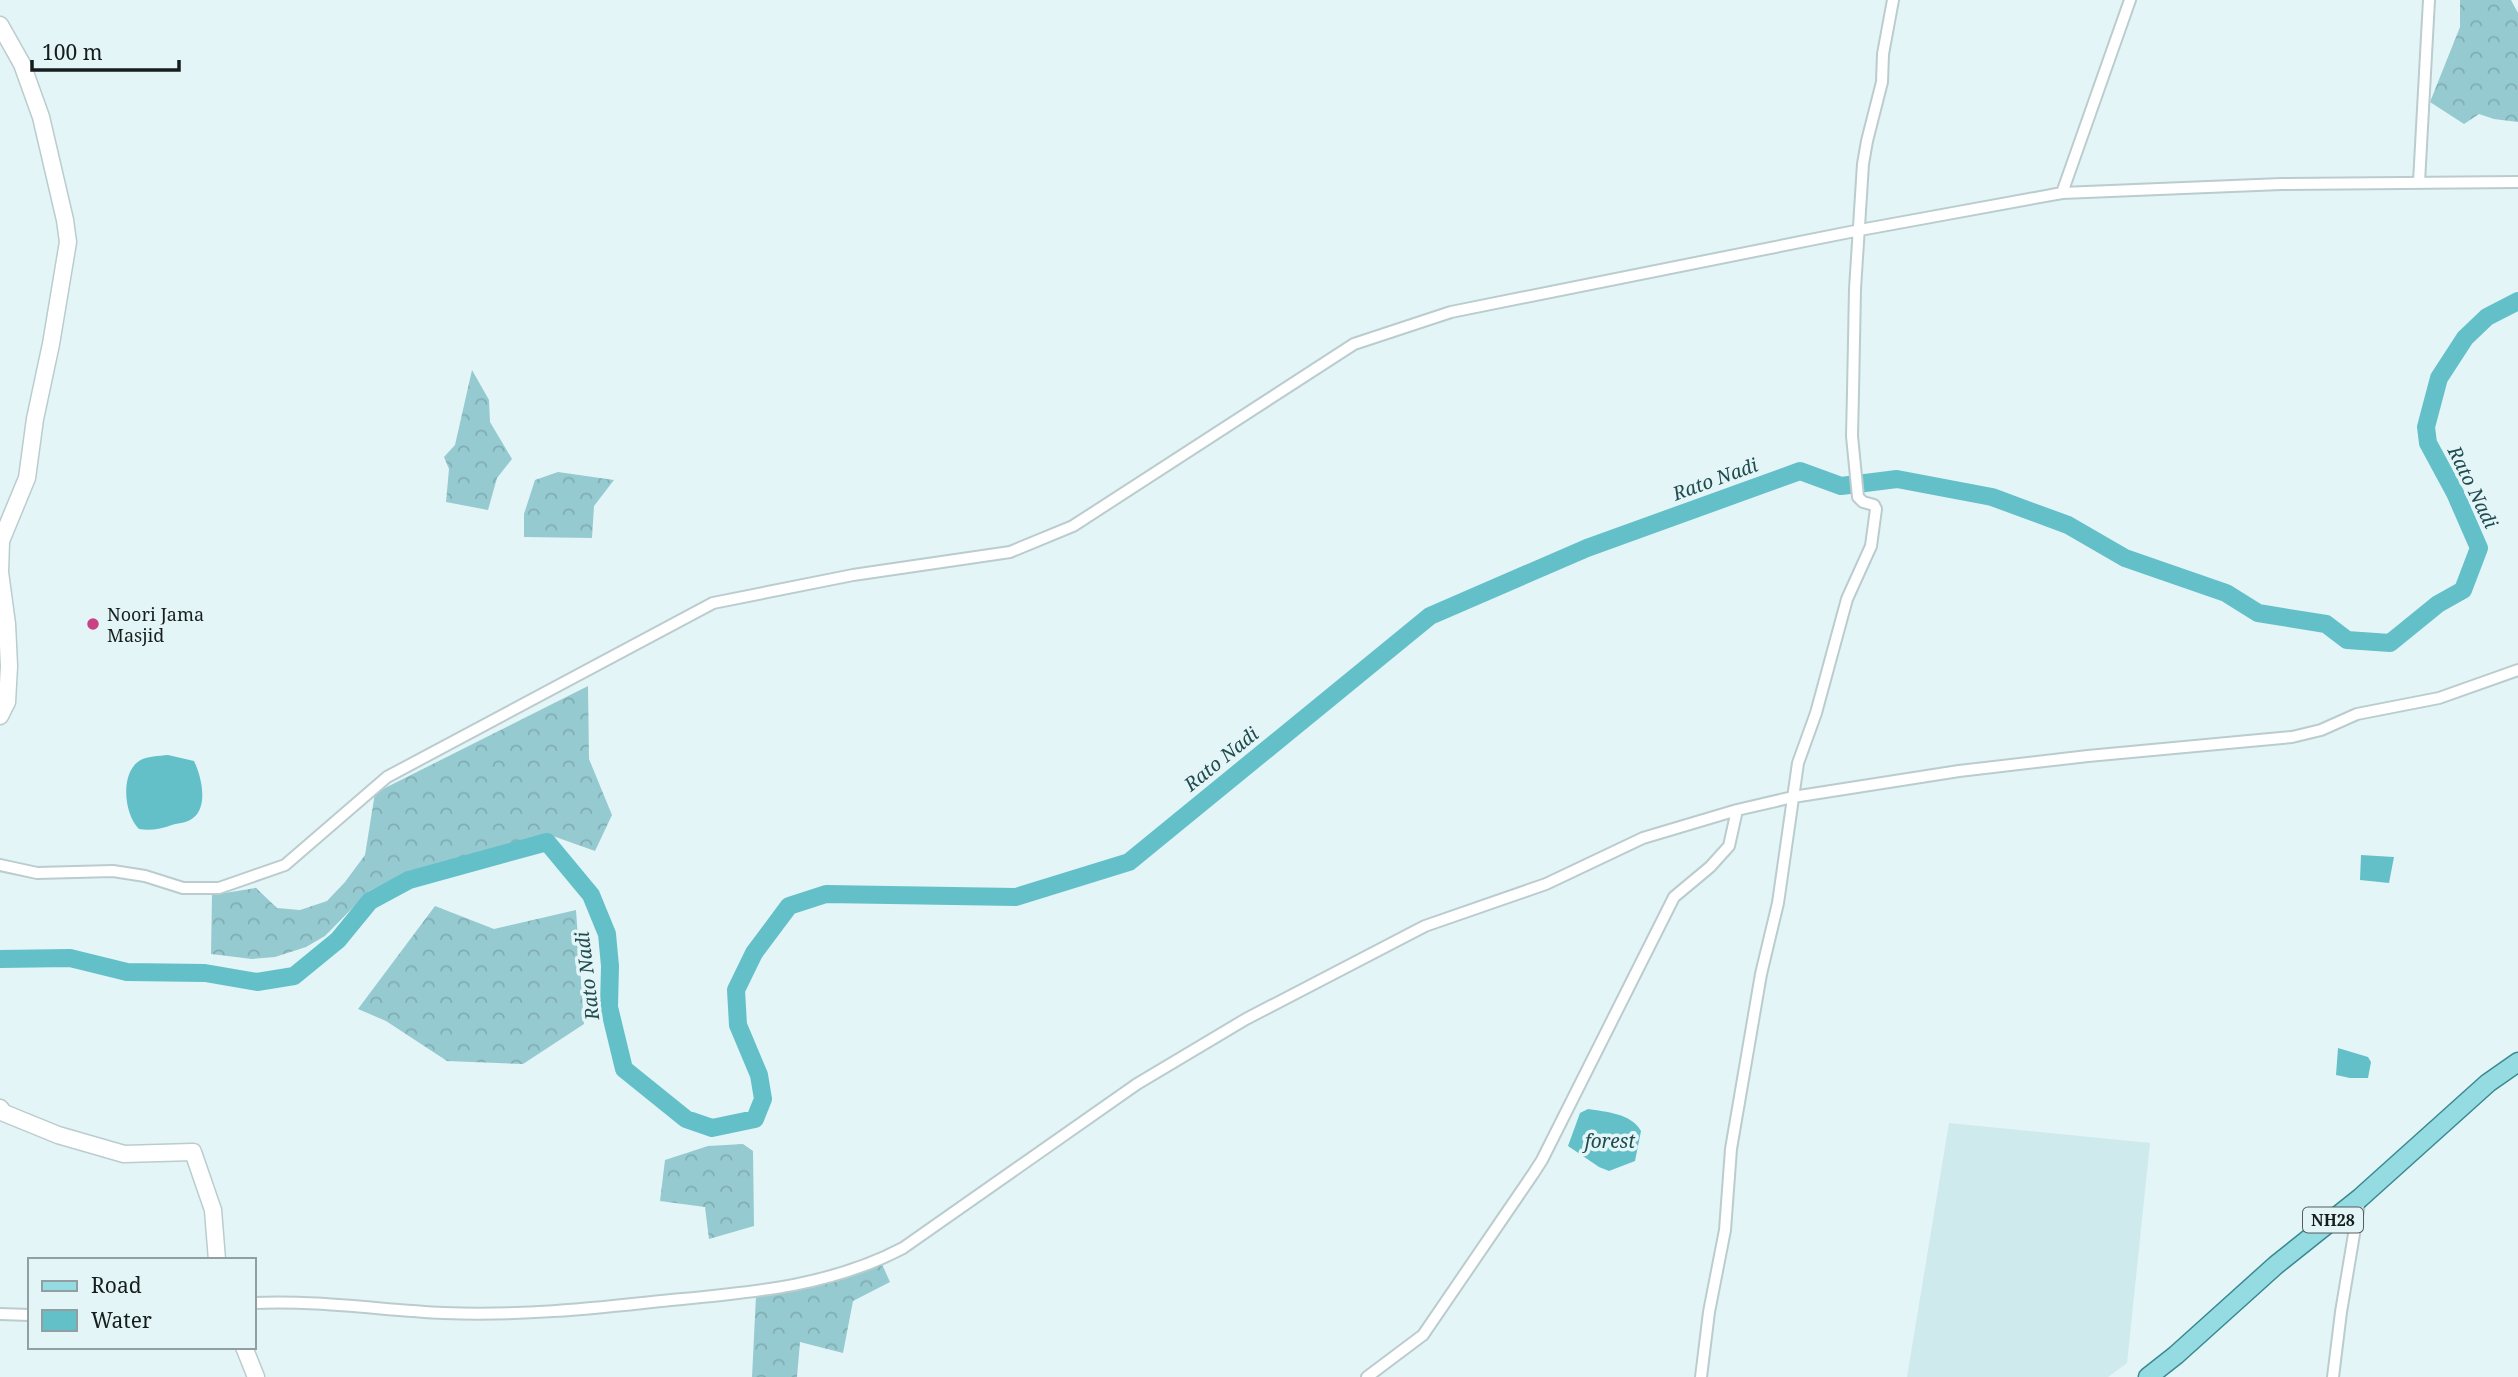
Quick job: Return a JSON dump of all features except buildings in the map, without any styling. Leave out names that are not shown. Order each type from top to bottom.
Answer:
[{"type":"main road","name":"NH28","points":[[2148,1377],[2276,1265],[2360,1198],[2488,1083],[2518,1062]]},
{"type":"street","points":[[1702,1377],[1709,1312],[1725,1230],[1731,1149],[1761,974],[1778,903],[1798,763],[1816,713],[1847,599],[1871,546],[1876,509],[1874,505],[1858,497],[1853,436],[1855,289],[1863,164],[1882,82],[1883,54],[1893,0]]},
{"type":"street","points":[[2062,193],[2130,0]]},
{"type":"street","points":[[2419,183],[2429,0]]},
{"type":"street","points":[[0,25],[22,64],[41,117],[68,242],[26,478],[1,541],[0,572],[9,666],[7,702],[0,716]]},
{"type":"street","points":[[0,865],[37,873],[113,871],[145,876],[183,888],[219,888],[285,865],[387,777],[713,603],[853,575],[1010,552],[1073,526],[1354,344],[1451,312],[1860,230],[2062,193],[2281,184],[2518,182]]},
{"type":"street","points":[[256,1303],[305,1302],[449,1313],[541,1311],[767,1290],[790,1287],[846,1272],[903,1248],[1191,1050],[1425,926],[1546,884],[1643,838],[1737,810],[1793,797],[1959,771],[2292,737],[2321,730],[2357,714],[2439,698],[2518,670]]},
{"type":"street","points":[[1367,1377],[1423,1335],[1537,1167],[1674,897],[1724,852],[1731,841],[1737,810]]},
{"type":"street","points":[[0,1108],[4,1113],[58,1135],[124,1154],[193,1152],[213,1210],[217,1258]]},
{"type":"street","points":[[2333,1377],[2360,1198]]},
{"type":"street","points":[[0,1314],[28,1315]]},
{"type":"street","points":[[245,1349],[256,1377]]},
{"type":"shaded area","points":[[1949,1123],[2150,1143],[2127,1363],[2108,1377],[1907,1377]]},
{"type":"green space","points":[[2460,0],[2511,0],[2518,13],[2518,122],[2479,114],[2464,124],[2430,102],[2460,27]]},
{"type":"green space","points":[[472,370],[489,400],[490,422],[512,459],[497,478],[488,510],[446,502],[449,469],[444,457],[455,445]]},
{"type":"green space","points":[[558,472],[614,480],[594,506],[592,538],[524,537],[524,514],[535,480]]},
{"type":"green space","points":[[588,686],[589,759],[612,815],[595,851],[550,835],[409,871],[369,891],[325,936],[306,947],[275,957],[252,959],[211,954],[212,895],[256,888],[277,908],[300,910],[327,901],[365,855],[375,793]]},
{"type":"green space","points":[[435,906],[494,929],[576,910],[584,1024],[523,1064],[447,1061],[386,1021],[358,1009]]},
{"type":"green space","points":[[743,1144],[753,1151],[754,1226],[709,1239],[705,1207],[660,1201],[665,1160],[708,1146]]},
{"type":"green space","points":[[881,1262],[890,1282],[853,1301],[843,1353],[800,1342],[797,1377],[752,1377],[756,1296],[819,1285]]},
{"type":"water","points":[[168,755],[194,761],[201,782],[201,806],[198,813],[188,821],[155,829],[139,829],[127,804],[129,775],[142,759]]},
{"type":"water","points":[[2361,855],[2394,857],[2389,883],[2360,880]]},
{"type":"water","points":[[2338,1048],[2368,1057],[2371,1062],[2368,1078],[2336,1075]]},
{"type":"water","name":"forest","points":[[1588,1109],[1618,1114],[1637,1125],[1641,1131],[1635,1161],[1609,1171],[1568,1146],[1580,1113]]},
{"type":"waterway","name":"Rato Nadi","points":[[0,959],[70,958],[127,972],[205,973],[257,982],[294,976],[338,940],[370,901],[409,880],[547,842],[591,895],[607,934],[610,966],[609,1007],[624,1069],[686,1119],[712,1128],[755,1119],[763,1099],[759,1075],[738,1025],[736,990],[754,953],[789,906],[826,894],[1016,897],[1129,862],[1430,616],[1587,548],[1800,471],[1841,486],[1897,479],[1992,497],[2068,525],[2125,558],[2226,593],[2258,613],[2326,624],[2347,640],[2390,643],[2438,604],[2463,590],[2479,548],[2455,493],[2428,443],[2426,427],[2439,378],[2465,338],[2487,317],[2518,301]]},
{"type":"place","name":"Noori Jama Masjid","points":[[93,624]]}]
